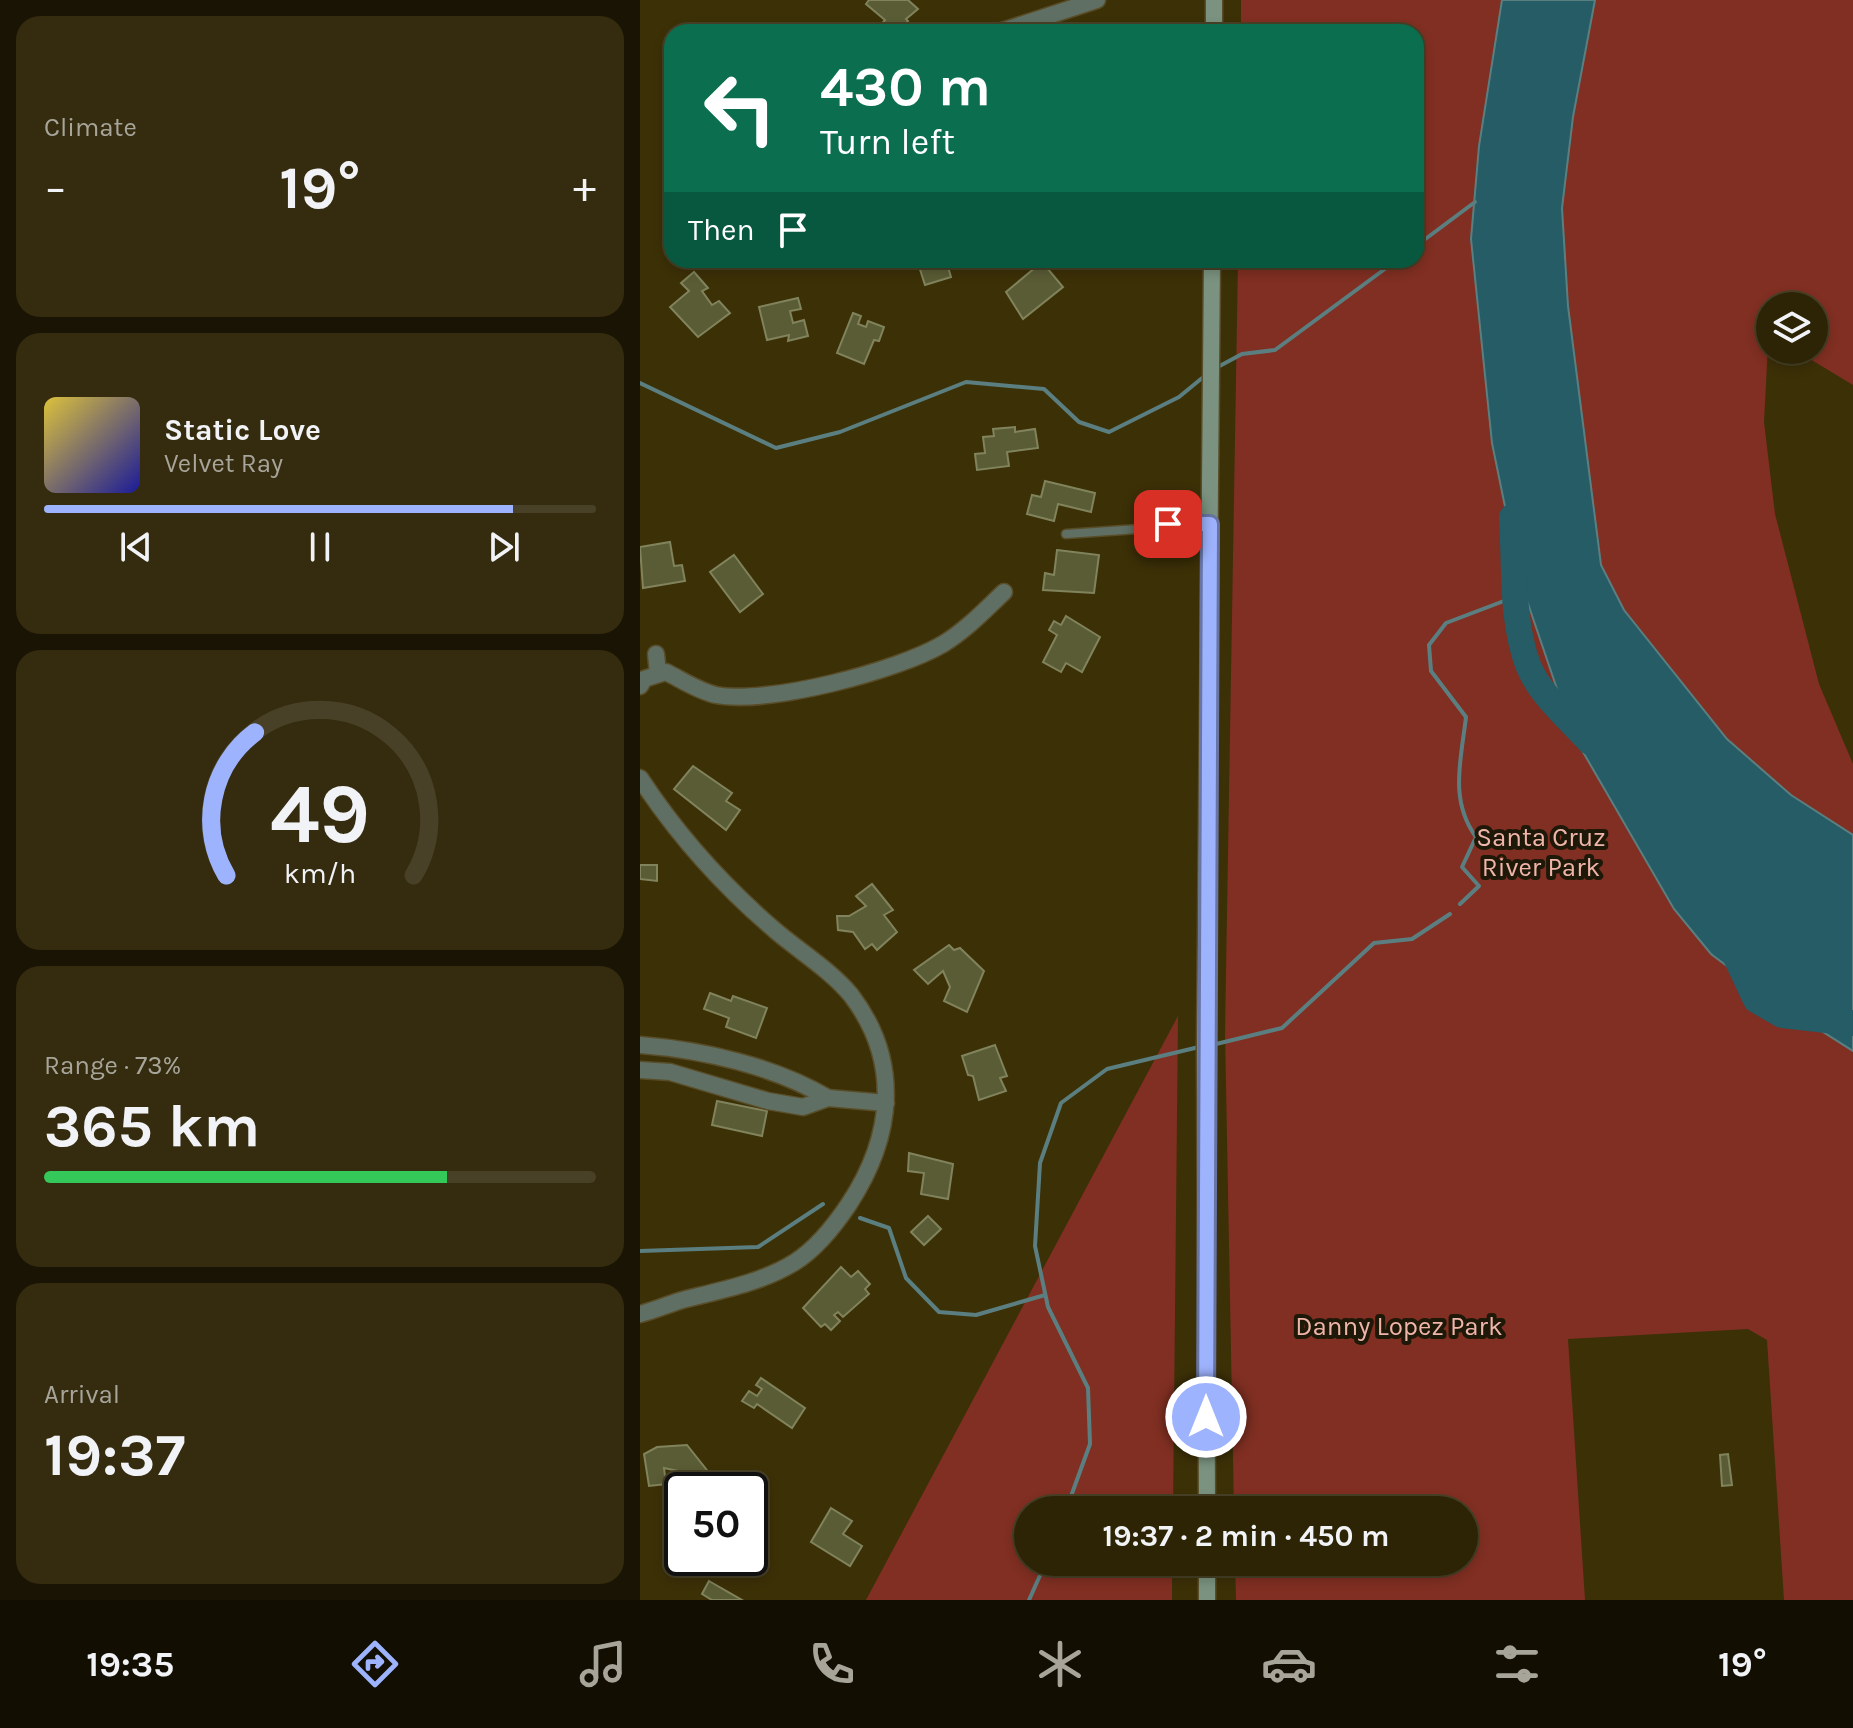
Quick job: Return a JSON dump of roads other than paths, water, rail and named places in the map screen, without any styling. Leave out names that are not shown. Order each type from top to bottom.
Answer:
[{"type":"main road","points":[[1214,0],[1214,24]]},
{"type":"main road","points":[[1207,1496],[1205,1046],[1212,268]]},
{"type":"main road","points":[[1207,1576],[1207,1600]]},
{"type":"street","points":[[1024,24],[1097,0]]},
{"type":"street","points":[[640,686],[644,679],[666,672],[717,695],[747,697],[832,682],[891,666],[943,644],[1004,592]]},
{"type":"street","points":[[656,654],[658,673]]},
{"type":"street","points":[[640,778],[698,856],[736,894],[833,976],[851,996],[867,1022],[883,1060],[886,1103],[884,1131],[854,1196],[834,1227],[796,1261],[760,1278],[640,1314]]},
{"type":"street","points":[[640,1045],[666,1047],[747,1065],[800,1081],[828,1098]]},
{"type":"street","points":[[640,1070],[670,1072],[768,1101],[803,1107],[828,1098],[886,1103]]},
{"type":"lane","points":[[1066,534],[1210,524]]},
{"type":"water","points":[[1502,0],[1595,0],[1573,117],[1562,208],[1568,306],[1601,565],[1624,610],[1727,739],[1791,795],[1853,835],[1853,1051],[1768,997],[1711,954],[1674,909],[1572,733],[1520,580],[1492,443],[1471,239],[1479,146]]},
{"type":"waterway","points":[[1424,240],[1475,202]]},
{"type":"waterway","points":[[1214,369],[1242,354],[1275,350],[1386,268]]},
{"type":"waterway","points":[[640,383],[776,448],[840,432],[966,382],[1044,389],[1079,422],[1109,432],[1179,397],[1207,374]]},
{"type":"waterway","points":[[1512,517],[1516,611],[1528,665],[1547,696],[1590,742]]},
{"type":"waterway","points":[[1460,904],[1479,886],[1462,867],[1476,837],[1462,809],[1460,794],[1466,717],[1431,671],[1429,645],[1446,623],[1517,596]]},
{"type":"waterway","points":[[1208,1046],[1282,1028],[1374,943],[1412,939],[1450,914]]},
{"type":"waterway","points":[[1733,951],[1756,1000],[1782,1015],[1853,1023]]},
{"type":"waterway","points":[[1071,1496],[1090,1444],[1088,1388],[1048,1307],[1035,1246],[1040,1163],[1061,1103],[1107,1069],[1199,1047]]},
{"type":"waterway","points":[[640,1251],[758,1247],[823,1204]]},
{"type":"waterway","points":[[860,1218],[889,1228],[906,1278],[939,1312],[976,1315],[1045,1295]]},
{"type":"waterway","points":[[1029,1600],[1040,1576]]},
{"type":"park label","name":"Santa Cruz River Park","points":[[1541,852]]},
{"type":"park label","name":"Danny Lopez Park","points":[[1399,1326]]}]
